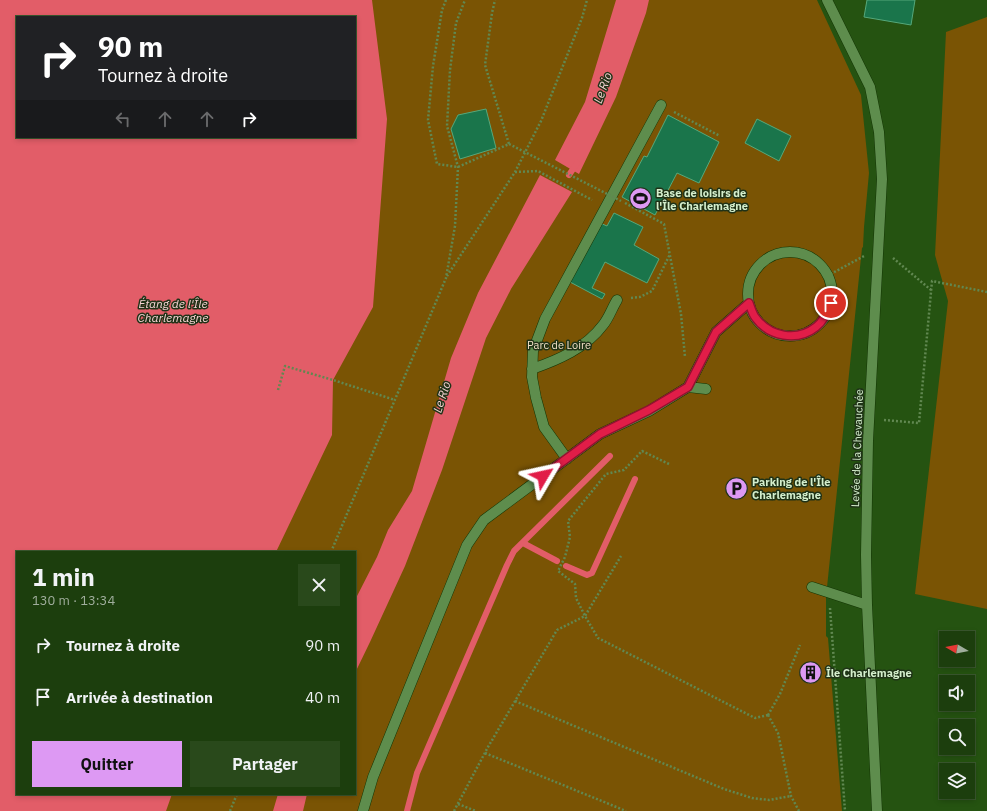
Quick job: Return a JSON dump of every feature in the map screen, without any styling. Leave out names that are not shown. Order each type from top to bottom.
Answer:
[{"type":"street","name":"Levée de la Chevauchée","points":[[827,0],[870,87],[879,132],[882,180],[870,419],[867,524],[867,605],[878,811]]},
{"type":"street","points":[[567,459],[544,427],[532,377],[533,351],[545,319],[661,105]]},
{"type":"street","points":[[785,252],[798,253],[810,257],[820,265],[828,276],[832,289],[831,303],[826,316],[816,327],[804,334],[790,336],[776,334],[764,327],[754,316],[749,303],[749,283],[753,274],[761,263],[772,256],[785,252]]},
{"type":"street","points":[[532,369],[570,353],[590,341],[604,325],[617,300]]},
{"type":"street","points":[[363,811],[373,777],[467,545],[484,520],[600,434],[649,410],[688,387],[716,332],[749,303]]},
{"type":"street","points":[[688,387],[706,389]]},
{"type":"street","points":[[812,587],[867,605]]},
{"type":"path","points":[[446,0],[442,10],[433,66],[428,120],[437,164],[458,166],[509,144]]},
{"type":"path","points":[[446,278],[455,226],[458,166],[447,126],[450,70],[456,23],[465,0]]},
{"type":"path","points":[[495,0],[485,66],[509,144],[664,224],[681,314],[685,358]]},
{"type":"path","points":[[331,551],[446,278],[515,172],[541,120],[582,18],[587,0]]},
{"type":"path","points":[[661,105],[720,136]]},
{"type":"path","points":[[515,172],[538,171],[588,198]]},
{"type":"path","points":[[617,300],[640,297],[652,291],[670,254]]},
{"type":"path","points":[[870,419],[918,423],[932,281],[987,292]]},
{"type":"path","points":[[278,390],[285,366],[395,400]]},
{"type":"path","points":[[669,464],[642,451],[624,470],[606,474],[568,521],[570,537],[565,557],[558,571],[575,584],[576,598],[598,638],[755,718],[768,715],[780,694],[800,645]]},
{"type":"path","points":[[454,811],[485,753],[557,630],[585,616],[621,556]]},
{"type":"path","points":[[829,592],[846,811]]},
{"type":"path","points":[[515,701],[724,789],[752,798],[769,800],[791,796]]},
{"type":"path","points":[[768,715],[778,733],[791,796],[799,811]]},
{"type":"path","points":[[485,753],[626,811]]},
{"type":"path","points":[[230,811],[237,795]]},
{"type":"path","points":[[458,804],[476,811]]},
{"type":"green space","name":"Parc de Loire","points":[[0,0],[817,0],[861,95],[869,173],[863,247],[826,597],[826,636],[828,638],[842,811],[0,811]]},
{"type":"green space","points":[[987,17],[987,609],[915,594],[948,301],[935,255],[946,32]]},
{"type":"water","name":"Étang de l'Île Charlemagne","points":[[0,0],[372,0],[387,119],[373,307],[333,380],[332,435],[276,551],[16,551],[16,795],[172,795],[166,811],[0,811]]},
{"type":"water","points":[[616,0],[649,0],[646,13],[616,97],[579,174],[555,160],[585,102]]},
{"type":"water","points":[[540,175],[572,192],[511,289],[486,338],[442,470],[405,566],[356,671],[356,598],[377,557],[388,530],[412,491],[451,358],[478,293]]},
{"type":"water","points":[[278,795],[307,795],[303,811],[273,811]]},
{"type":"building","points":[[867,0],[915,0],[911,25],[864,17]]},
{"type":"building","points":[[486,109],[496,148],[460,159],[451,129],[458,115]]},
{"type":"building","points":[[668,115],[719,142],[699,183],[677,173],[655,215],[622,197],[644,156],[647,157]]},
{"type":"building","points":[[757,119],[791,136],[779,161],[745,143]]},
{"type":"building","points":[[614,213],[643,227],[634,245],[659,259],[647,283],[605,262],[592,288],[605,294],[602,299],[570,282],[600,223],[607,226]]},
{"type":"building","name":"Île Charlemagne","points":[[808,667],[815,672],[811,678],[804,674]]},
{"type":"waterway","name":"Le Rio","points":[[569,175],[577,163]]},
{"type":"waterway","points":[[407,811],[417,773],[514,551],[610,456]]},
{"type":"waterway","points":[[566,566],[587,575],[592,573],[635,479]]},
{"type":"waterway","points":[[523,543],[557,561]]},
{"type":"place","name":"Base de loisirs de l'Île Charlemagne","points":[[640,199]]},
{"type":"place","name":"Parking de l'Île Charlemagne","points":[[736,488]]},
{"type":"place","name":"Île Charlemagne","points":[[810,673]]},
{"type":"route","points":[[543,476],[600,434],[649,410],[688,387],[716,332],[749,303],[754,316],[764,327],[776,334],[790,336],[804,334],[816,327],[826,316],[831,303]]}]
